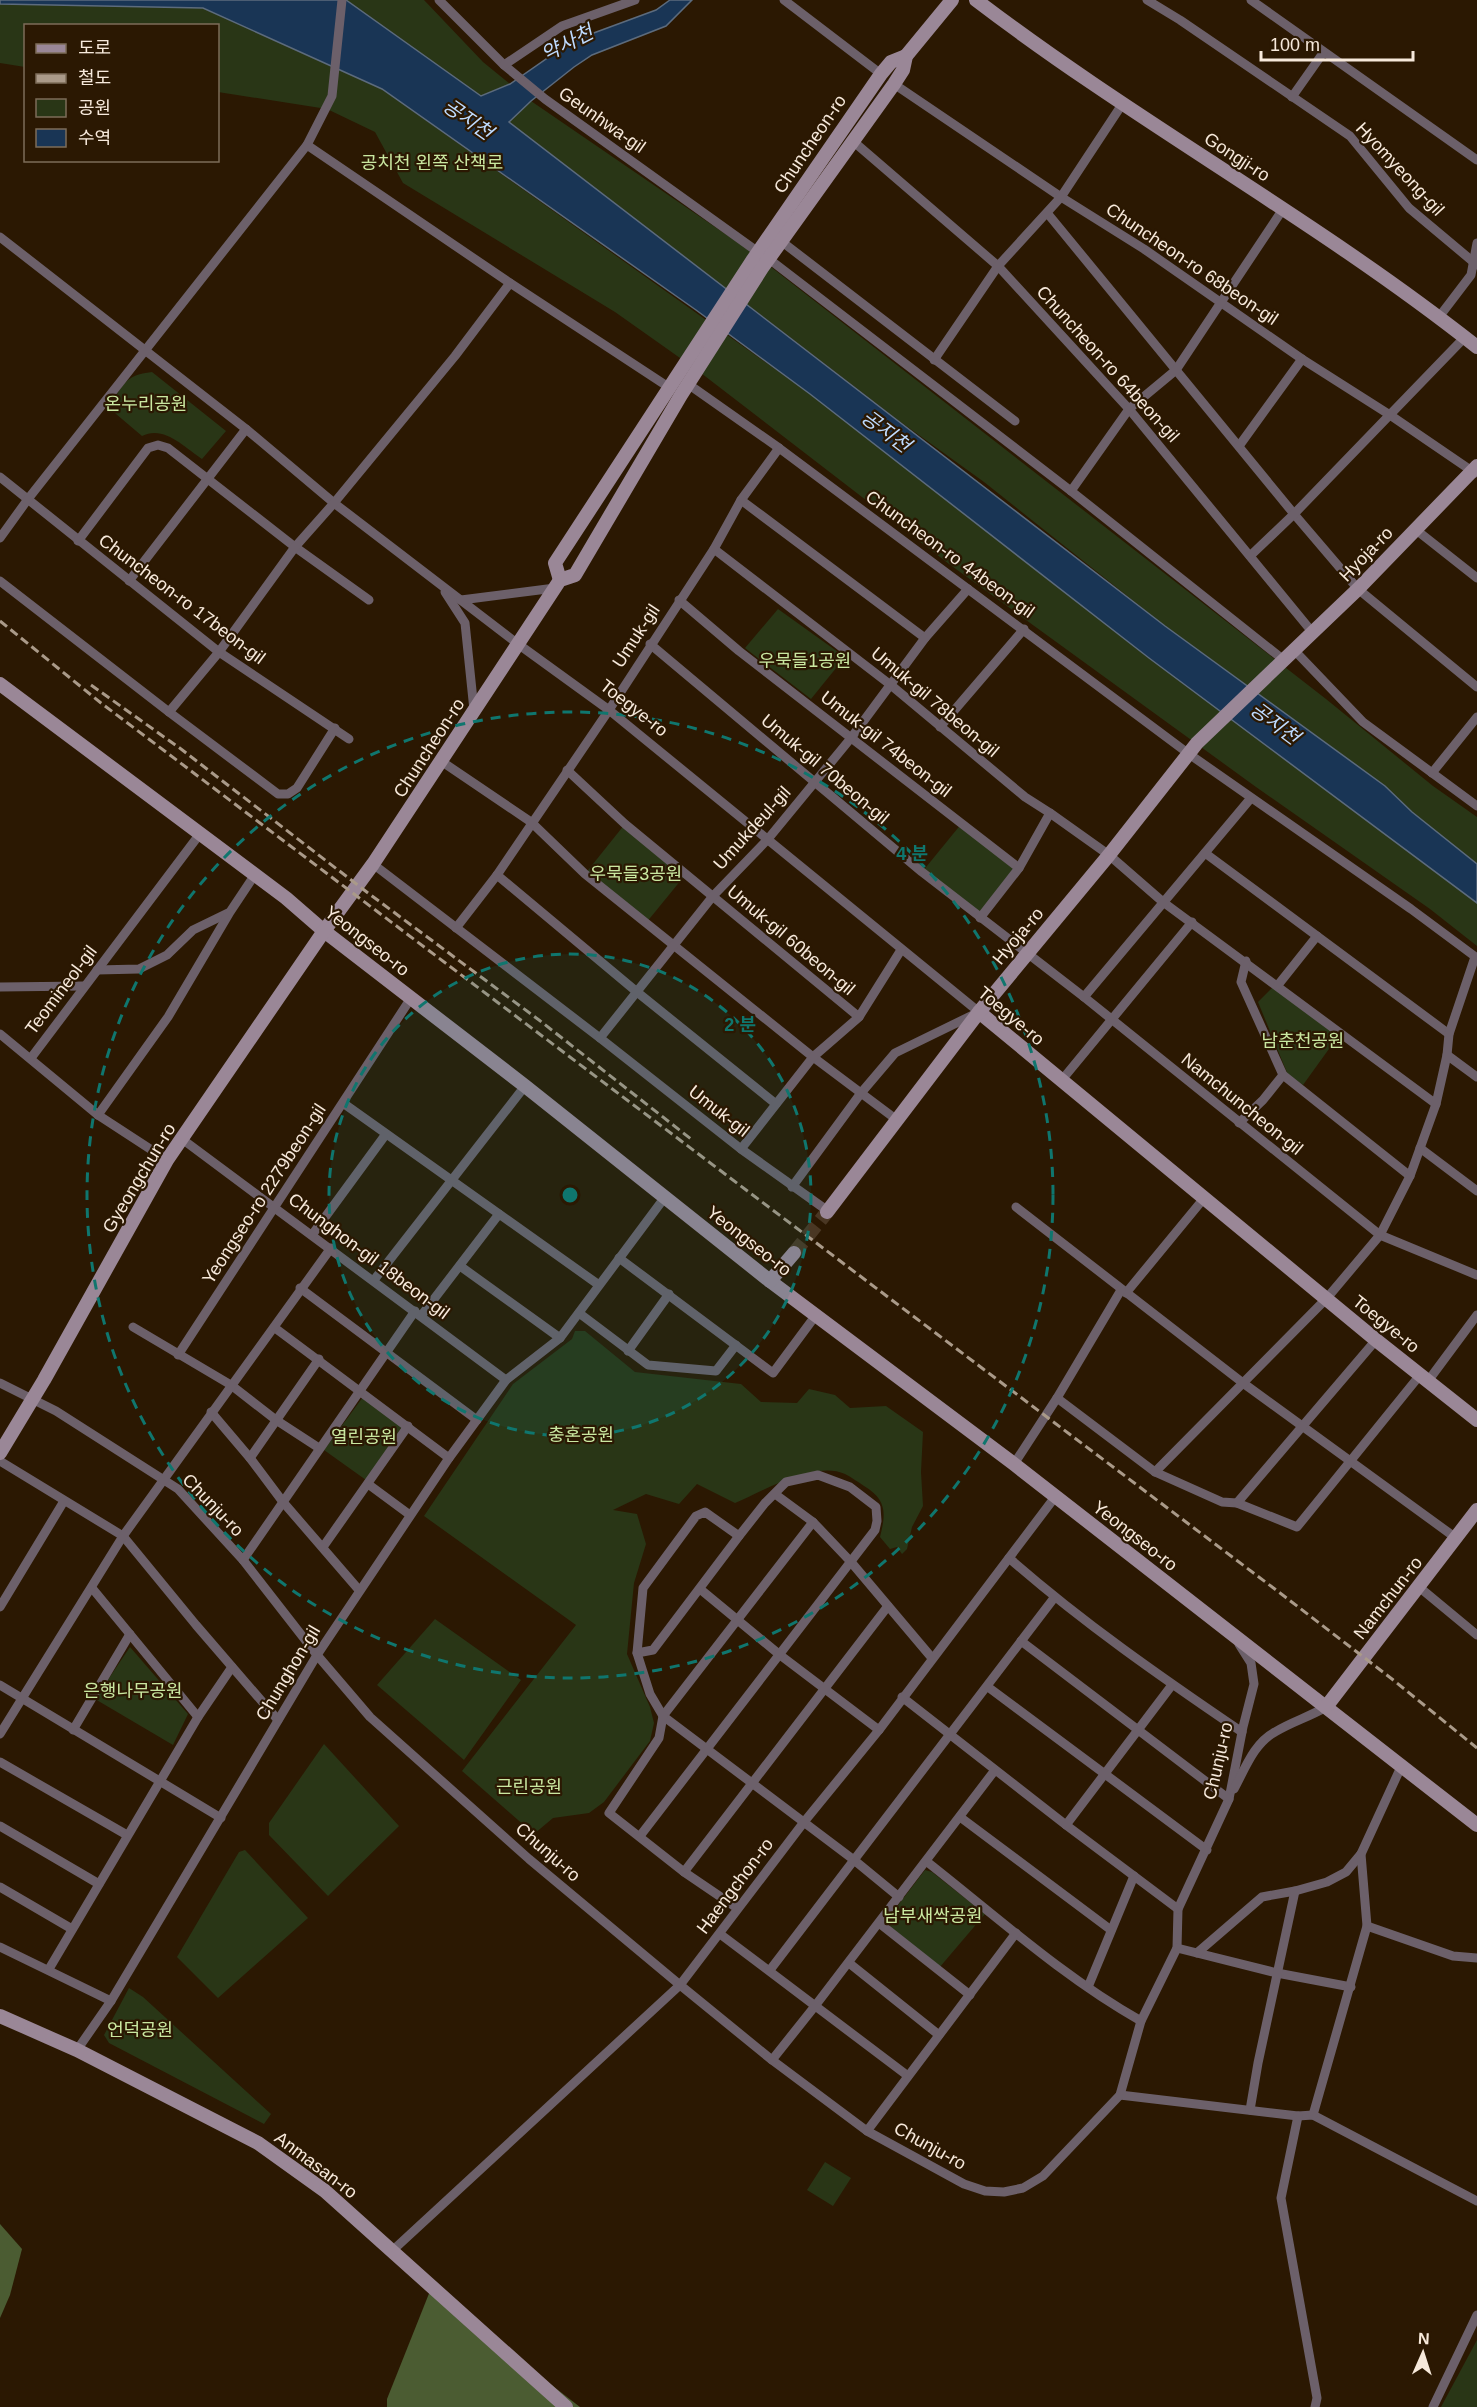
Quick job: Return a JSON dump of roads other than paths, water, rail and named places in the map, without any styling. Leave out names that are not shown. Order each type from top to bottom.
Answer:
[{"type":"street","points":[[0,538],[28,499],[307,144],[332,96],[342,0]]},
{"type":"street","name":"Geunhwa-gil","points":[[439,0],[507,68],[545,99],[1000,436],[1282,663]]},
{"type":"street","points":[[507,68],[562,26],[635,0]]},
{"type":"street","points":[[784,0],[881,74]]},
{"type":"street","name":"Chuncheon-ro","points":[[760,260],[781,242],[894,84],[903,70],[906,56],[952,0]]},
{"type":"street","name":"Gongji-ro","points":[[976,0],[1042,51],[1283,209],[1439,317],[1477,347]]},
{"type":"street","name":"Hyomyeong-gil","points":[[1147,0],[1162,4],[1350,136],[1409,208],[1476,264]]},
{"type":"street","points":[[1251,0],[1477,160]]},
{"type":"street","points":[[1292,97],[1323,53]]},
{"type":"street","name":"Chuncheon-ro","points":[[760,260],[881,74],[891,62],[906,56]]},
{"type":"street","name":"Chuncheon-ro 68beon-gil","points":[[894,84],[1060,197],[1144,249],[1302,359],[1475,470]]},
{"type":"street","points":[[934,360],[998,266],[1048,214],[1123,103]]},
{"type":"street","name":"Chuncheon-ro 64beon-gil","points":[[854,142],[998,266],[1129,409],[1313,633]]},
{"type":"street","points":[[307,144],[510,283],[670,388]]},
{"type":"street","points":[[1071,491],[1129,409],[1176,370],[1283,209]]},
{"type":"street","points":[[1048,214],[1358,589],[1477,687]]},
{"type":"street","name":"Toegye-ro","points":[[0,237],[246,429],[334,502],[518,644],[609,710],[1205,1197],[1376,1340],[1477,1420]]},
{"type":"street","points":[[781,242],[1015,421]]},
{"type":"street","points":[[1439,317],[1471,275],[1476,264],[1477,243]]},
{"type":"street","points":[[692,367],[760,260]]},
{"type":"street","points":[[169,712],[219,652],[295,547],[448,365],[510,283]]},
{"type":"street","points":[[1250,556],[1294,514],[1465,337]]},
{"type":"street","points":[[1239,446],[1302,359]]},
{"type":"street","name":"Chuncheon-ro","points":[[324,931],[373,864],[557,584],[575,575],[688,384],[692,367]]},
{"type":"street","name":"Chuncheon-ro","points":[[557,584],[555,563],[670,388],[692,367]]},
{"type":"street","name":"Chuncheon-ro 44beon-gil","points":[[688,384],[779,448],[968,589],[1193,748],[1251,798],[1411,909],[1476,958]]},
{"type":"street","points":[[129,582],[246,429]]},
{"type":"street","points":[[78,541],[148,448],[158,445],[168,448],[295,547],[369,600]]},
{"type":"street","name":"Umuk-gil","points":[[456,928],[497,875],[609,710],[714,549],[741,500],[779,448]]},
{"type":"street","name":"Hyoja-ro","points":[[827,1212],[979,1012],[1109,855],[1193,748],[1358,589],[1475,470]]},
{"type":"street","name":"Chuncheon-ro 17beon-gil","points":[[0,477],[219,652],[349,739]]},
{"type":"street","points":[[741,500],[925,638]]},
{"type":"street","points":[[1415,529],[1477,578]]},
{"type":"street","name":"Umuk-gil 78beon-gil","points":[[714,549],[892,686],[1024,797],[1109,855],[1163,902],[1246,961],[1436,1104]]},
{"type":"street","points":[[0,581],[278,794],[288,794],[297,788],[335,728]]},
{"type":"street","points":[[439,583],[465,623],[474,711]]},
{"type":"street","points":[[461,600],[557,584]]},
{"type":"street","name":"Umukdeul-gil","points":[[600,1038],[713,896],[768,839],[851,738],[892,686],[925,638],[968,589]]},
{"type":"street","name":"Umuk-gil 74beon-gil","points":[[679,600],[739,651],[1019,868]]},
{"type":"street","points":[[940,727],[1024,629]]},
{"type":"street","name":"Umuk-gil 70beon-gil","points":[[650,644],[980,918],[1027,954]]},
{"type":"street","points":[[1295,651],[1363,722],[1477,806]]},
{"type":"street","name":"Yeongseo-ro","points":[[0,684],[286,898],[324,931],[525,1086],[770,1281],[1014,1464],[1477,1825]]},
{"type":"street","points":[[1432,773],[1477,717]]},
{"type":"street","points":[[441,761],[531,822],[585,874],[813,1057],[897,1120]]},
{"type":"street","name":"Umuk-gil 60beon-gil","points":[[567,770],[625,824],[859,1017]]},
{"type":"street","points":[[1084,997],[1251,798]]},
{"type":"street","points":[[980,918],[1019,868],[1050,813]]},
{"type":"street","name":"Teomineol-gil","points":[[167,1160],[98,1115],[31,1058],[199,835]]},
{"type":"street","points":[[1205,853],[1366,970],[1449,1034]]},
{"type":"street","name":"Umuk-gil","points":[[373,864],[741,1149],[827,1212]]},
{"type":"street","points":[[497,875],[776,1104]]},
{"type":"street","points":[[98,1115],[168,1017],[254,876]]},
{"type":"street","points":[[97,969],[139,969],[167,955],[193,930],[230,912]]},
{"type":"street","points":[[1061,1081],[1192,922]]},
{"type":"street","name":"Gyeongchun-ro","points":[[0,1453],[31,1398],[44,1380],[167,1160],[324,931]]},
{"type":"street","points":[[1278,985],[1317,936]]},
{"type":"street","points":[[741,1149],[813,1057],[859,1017],[901,950]]},
{"type":"street","name":"Namchuncheon-gil","points":[[1027,954],[1084,997],[1380,1235],[1477,1275]]},
{"type":"street","points":[[1155,1472],[1326,1298],[1380,1235],[1410,1176],[1436,1104],[1448,1055],[1449,1034],[1476,958]]},
{"type":"street","points":[[1246,961],[1241,981],[1283,1075],[1410,1176]]},
{"type":"street","points":[[0,987],[84,986]]},
{"type":"street","name":"Yeongseo-ro 2279beon-gil","points":[[178,1355],[411,998]]},
{"type":"street","points":[[792,1187],[861,1093],[895,1053],[979,1012]]},
{"type":"street","points":[[0,1034],[31,1058]]},
{"type":"street","points":[[1448,1055],[1477,1077]]},
{"type":"street","points":[[1239,1123],[1263,1100],[1283,1075]]},
{"type":"street","points":[[374,1280],[525,1086]]},
{"type":"street","points":[[343,1103],[599,1285]]},
{"type":"street","points":[[312,1235],[386,1134]]},
{"type":"street","name":"Chunghon-gil 18beon-gil","points":[[182,1139],[506,1380]]},
{"type":"street","points":[[1420,1148],[1477,1191]]},
{"type":"street","name":"Chunghon-gil","points":[[77,2050],[111,2001],[317,1655],[449,1458],[506,1380],[560,1338],[665,1197]]},
{"type":"street","points":[[1014,1464],[1124,1292],[1205,1197]]},
{"type":"street","points":[[1016,1207],[1243,1383],[1456,1538]]},
{"type":"street","points":[[243,1560],[385,1352],[460,1266],[499,1214]]},
{"type":"street","points":[[0,1734],[123,1536],[331,1248]]},
{"type":"street","points":[[770,1281],[794,1253]]},
{"type":"street","points":[[619,1258],[772,1373],[816,1315]]},
{"type":"street","points":[[460,1266],[560,1338]]},
{"type":"street","points":[[300,1288],[477,1420]]},
{"type":"street","points":[[628,1351],[669,1294]]},
{"type":"street","points":[[579,1313],[648,1365],[716,1371],[736,1345]]},
{"type":"street","points":[[1057,1398],[1155,1472],[1222,1502],[1237,1503],[1297,1527],[1350,1460],[1477,1316]]},
{"type":"street","points":[[133,1327],[231,1385],[276,1420],[319,1448]]},
{"type":"street","points":[[275,1328],[449,1458]]},
{"type":"street","points":[[1237,1503],[1376,1340]]},
{"type":"street","points":[[250,1458],[319,1359]]},
{"type":"street","name":"Chunju-ro","points":[[0,1383],[56,1411],[178,1489],[243,1560],[317,1655],[370,1717],[529,1858],[771,2060],[867,2131],[964,2184],[985,2191],[1004,2192],[1023,2188],[1043,2175],[1119,2095],[1141,2021],[1177,1948],[1178,1909],[1208,1850],[1229,1799],[1254,1684],[1254,1676],[1246,1653],[1233,1636]]},
{"type":"street","points":[[211,1412],[283,1502],[359,1590]]},
{"type":"street","points":[[323,1547],[408,1426]]},
{"type":"street","points":[[0,1461],[123,1536],[278,1720]]},
{"type":"street","points":[[637,1653],[653,1650],[739,1536],[786,1482],[818,1475],[850,1487],[876,1508],[875,1530],[640,1836]]},
{"type":"street","points":[[368,1484],[410,1515]]},
{"type":"street","points":[[775,1494],[813,1522],[851,1562],[932,1658]]},
{"type":"street","name":"Haengchon-ro","points":[[392,2251],[680,1985],[804,1822],[879,1730],[1055,1497]]},
{"type":"street","points":[[0,1607],[64,1501]]},
{"type":"street","name":"Namchun-ro","points":[[1326,1707],[1477,1510]]},
{"type":"street","points":[[739,1536],[705,1512],[696,1516],[643,1588],[637,1653],[650,1695],[663,1716],[854,1860],[899,1897]]},
{"type":"street","points":[[737,1908],[684,1872],[609,1813],[659,1738],[663,1716],[813,1522]]},
{"type":"street","points":[[1009,1558],[1054,1598],[1172,1685],[1242,1732]]},
{"type":"street","points":[[1419,1587],[1477,1635]]},
{"type":"street","points":[[92,1588],[198,1717]]},
{"type":"street","points":[[700,1589],[780,1655],[879,1730]]},
{"type":"street","points":[[770,1970],[952,1735],[1054,1598]]},
{"type":"street","points":[[684,1872],[888,1606]]},
{"type":"street","points":[[73,1731],[130,1634]]},
{"type":"street","points":[[1021,1641],[1229,1799],[1247,1763],[1263,1740],[1273,1732],[1326,1707]]},
{"type":"street","points":[[49,1969],[198,1717],[232,1666]]},
{"type":"street","points":[[0,1685],[221,1818]]},
{"type":"street","points":[[1066,1825],[1172,1685]]},
{"type":"street","points":[[988,1687],[1208,1850]]},
{"type":"street","points":[[902,1697],[1178,1909]]},
{"type":"street","points":[[0,1762],[127,1835]]},
{"type":"street","points":[[1197,1953],[1262,1897],[1295,1892],[1328,1882],[1346,1872],[1360,1854],[1401,1767]]},
{"type":"street","points":[[771,2060],[849,1963],[995,1770]]},
{"type":"street","points":[[960,1816],[1111,1930]]},
{"type":"street","points":[[0,1826],[99,1884]]},
{"type":"street","points":[[1313,2115],[1367,1926],[1360,1854]]},
{"type":"street","points":[[926,1861],[1088,1987],[1141,2021]]},
{"type":"street","points":[[1088,1987],[1134,1876]]},
{"type":"street","points":[[0,1887],[72,1929]]},
{"type":"street","points":[[1250,2110],[1295,1892]]},
{"type":"street","points":[[879,1923],[969,1995]]},
{"type":"street","points":[[1367,1926],[1453,1956],[1477,1958]]},
{"type":"street","points":[[867,2131],[1016,1933]]},
{"type":"street","points":[[720,1934],[908,2076]]},
{"type":"street","points":[[0,1947],[111,2001]]},
{"type":"street","points":[[1177,1948],[1277,1973],[1350,1987]]},
{"type":"street","points":[[849,1963],[939,2035]]},
{"type":"street","name":"Anmasan-ro","points":[[0,2016],[77,2050],[258,2143],[325,2191],[566,2407]]},
{"type":"street","points":[[1119,2095],[1298,2116],[1313,2115],[1477,2201]]},
{"type":"street","points":[[1298,2116],[1281,2198],[1317,2398],[1315,2407]]},
{"type":"street","points":[[1432,2407],[1477,2315]]},
{"type":"water","name":"공지천","points":[[0,0],[346,0],[481,96],[510,84],[572,41],[656,10],[670,0],[692,0],[666,26],[592,55],[574,67],[531,101],[509,122],[1165,626],[1385,786],[1412,812],[1477,864],[1477,903],[1149,658],[810,394],[696,310],[382,89],[203,8],[0,4]]},
{"type":"tunnel","points":[[794,1253],[827,1212]]},
{"type":"railway","points":[[0,621],[101,703],[1284,1596],[1477,1748]]},
{"type":"railway","points":[[91,685],[181,749],[368,893],[539,1020],[691,1139]]},
{"type":"water label","name":"약사천","points":[[567,43]]},
{"type":"park label","name":"공치천 왼쪽 산책로","points":[[432,163]]},
{"type":"park label","name":"온누리공원","points":[[146,404]]},
{"type":"park label","name":"우묵들1공원","points":[[805,661]]},
{"type":"park label","name":"우묵들3공원","points":[[636,874]]},
{"type":"park label","name":"남춘천공원","points":[[1303,1041]]},
{"type":"park label","name":"충혼공원","points":[[581,1435]]},
{"type":"park label","name":"열린공원","points":[[364,1437]]},
{"type":"park label","name":"은행나무공원","points":[[133,1691]]},
{"type":"park label","name":"근린공원","points":[[529,1787]]},
{"type":"park label","name":"남부새싹공원","points":[[933,1916]]},
{"type":"park label","name":"언덕공원","points":[[140,2030]]}]
